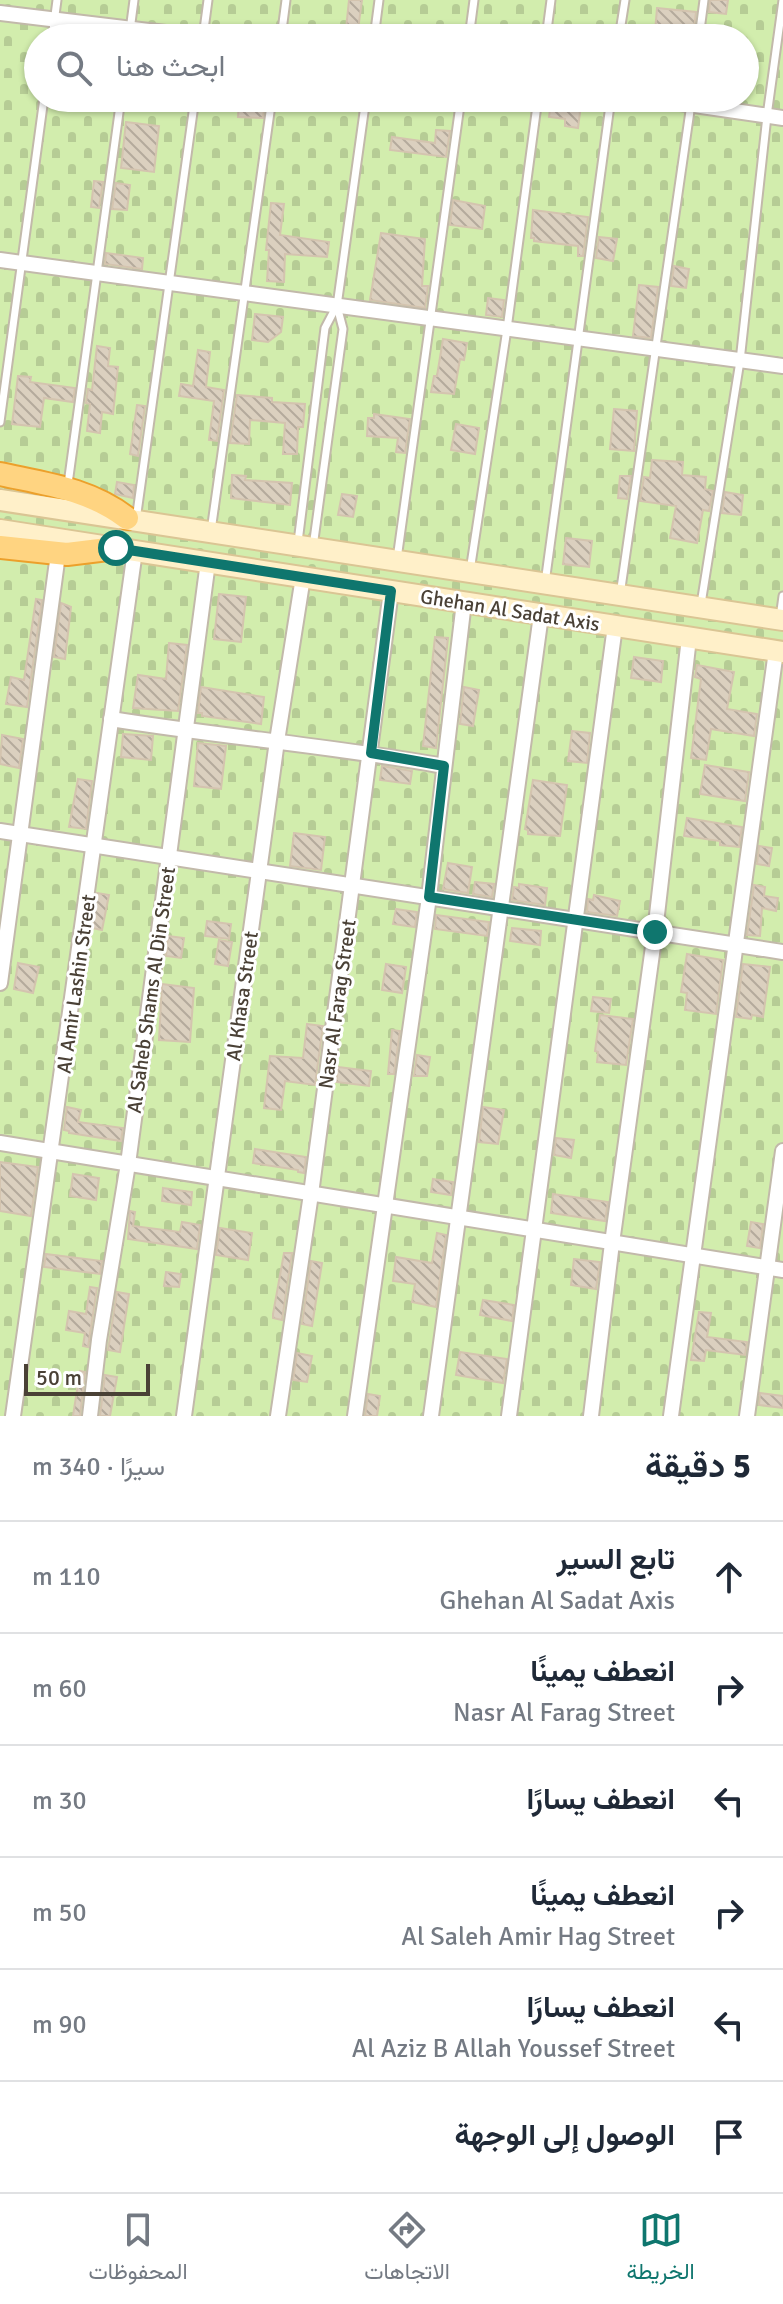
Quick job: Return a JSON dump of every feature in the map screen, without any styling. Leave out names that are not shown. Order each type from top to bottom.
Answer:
[{"type":"highway","points":[[0,474],[67,488],[102,502],[132,519]]},
{"type":"highway","points":[[0,547],[58,554],[125,550]]},
{"type":"main road","name":"Ghehan Al Sadat Axis","points":[[0,500],[781,620]]},
{"type":"main road","name":"Ghehan Al Sadat Axis","points":[[0,530],[779,652]]},
{"type":"street","points":[[0,13],[76,24]]},
{"type":"street","points":[[747,112],[783,118]]},
{"type":"street","points":[[0,260],[783,366]]},
{"type":"street","name":"Al Amir Lashin Street","points":[[13,1416],[95,846],[111,719],[125,550]]},
{"type":"street","points":[[0,983],[58,554]]},
{"type":"street","name":"Al Saheb Shams Al Din Street","points":[[90,1416],[99,1340],[128,1164],[183,730],[208,562]]},
{"type":"street","name":"Al Khasa Street","points":[[184,1416],[277,741],[303,577]]},
{"type":"street","name":"Nasr Al Farag Street","points":[[278,1416],[311,1194],[391,591]]},
{"type":"street","points":[[355,1416],[429,897],[464,602]]},
{"type":"street","points":[[431,1416],[541,615]]},
{"type":"street","points":[[509,1416],[578,920],[615,626]]},
{"type":"street","points":[[591,1416],[655,932],[689,638]]},
{"type":"street","points":[[671,1416],[779,652]]},
{"type":"street","points":[[111,719],[371,753],[444,766]]},
{"type":"street","points":[[0,831],[783,952]]},
{"type":"street","points":[[0,1143],[783,1270]]},
{"type":"street","points":[[747,1416],[783,1151]]},
{"type":"lane","points":[[54,24],[57,0]]},
{"type":"lane","points":[[131,24],[134,0]]},
{"type":"lane","points":[[205,24],[208,0]]},
{"type":"lane","points":[[283,24],[286,0]]},
{"type":"lane","points":[[376,24],[379,0]]},
{"type":"lane","points":[[471,24],[474,0]]},
{"type":"lane","points":[[548,24],[551,0]]},
{"type":"lane","points":[[621,24],[625,0]]},
{"type":"lane","points":[[701,24],[704,0]]},
{"type":"lane","points":[[700,606],[740,361],[783,0]]},
{"type":"lane","points":[[0,422],[42,112]]},
{"type":"lane","points":[[67,488],[119,112]]},
{"type":"lane","points":[[132,519],[170,283],[193,112]]},
{"type":"lane","points":[[211,531],[270,112]]},
{"type":"lane","points":[[306,546],[343,329],[337,306],[364,112]]},
{"type":"lane","points":[[397,560],[459,112]]},
{"type":"lane","points":[[470,571],[536,112]]},
{"type":"lane","points":[[545,583],[609,112]]},
{"type":"lane","points":[[620,595],[690,112]]},
{"type":"lane","points":[[306,546],[325,328],[337,306]]},
{"type":"lane","points":[[781,620],[783,596]]},
{"type":"green space","points":[[0,0],[783,0],[783,1416],[0,1416]]},
{"type":"building","points":[[349,0],[362,0],[359,24],[347,24]]},
{"type":"building","points":[[710,0],[728,0],[726,14],[709,12]]},
{"type":"building","points":[[657,8],[696,12],[695,24],[656,24]]},
{"type":"building","points":[[238,112],[264,112],[263,118],[238,117]]},
{"type":"building","points":[[550,112],[580,112],[578,128],[565,126],[565,119],[549,117]]},
{"type":"building","points":[[126,122],[159,126],[154,172],[121,168]]},
{"type":"building","points":[[436,130],[450,131],[446,157],[390,150],[392,137],[435,143]]},
{"type":"building","points":[[94,181],[103,182],[99,208],[91,207]]},
{"type":"building","points":[[116,183],[130,185],[127,210],[112,209]]},
{"type":"building","points":[[453,200],[485,206],[482,229],[450,225]]},
{"type":"building","points":[[271,203],[284,204],[280,235],[329,242],[327,257],[285,254],[284,282],[267,281],[269,250],[266,250]]},
{"type":"building","points":[[533,210],[588,217],[583,256],[578,256],[578,246],[534,241],[531,238]]},
{"type":"building","points":[[381,233],[425,239],[422,286],[428,286],[425,308],[370,300]]},
{"type":"building","points":[[599,237],[617,239],[613,261],[596,258]]},
{"type":"building","points":[[106,253],[143,258],[142,269],[105,264]]},
{"type":"building","points":[[674,266],[689,269],[686,288],[671,286]]},
{"type":"building","points":[[639,285],[658,287],[651,338],[633,336]]},
{"type":"building","points":[[488,298],[504,300],[502,317],[486,315]]},
{"type":"building","points":[[255,314],[283,317],[281,332],[268,342],[252,340]]},
{"type":"building","points":[[443,339],[467,343],[464,360],[460,359],[454,394],[431,392]]},
{"type":"building","points":[[97,346],[110,348],[108,366],[118,367],[113,414],[102,412],[100,433],[87,431],[90,404],[86,403],[88,389],[92,390]]},
{"type":"building","points":[[198,350],[210,352],[206,387],[224,390],[217,441],[209,440],[214,401],[179,396],[181,384],[193,386]]},
{"type":"building","points":[[18,376],[31,377],[30,382],[75,388],[73,402],[44,398],[40,427],[12,424]]},
{"type":"building","points":[[237,395],[305,404],[303,427],[298,427],[297,454],[283,454],[285,423],[250,420],[249,444],[230,443]]},
{"type":"building","points":[[137,405],[145,406],[138,456],[130,454]]},
{"type":"building","points":[[614,409],[637,411],[634,451],[610,449]]},
{"type":"building","points":[[374,414],[410,419],[405,453],[396,452],[398,438],[367,436],[368,418],[374,418]]},
{"type":"building","points":[[456,424],[479,428],[475,454],[451,450]]},
{"type":"building","points":[[652,460],[683,462],[682,475],[706,477],[705,489],[713,491],[709,511],[703,510],[697,543],[670,538],[676,506],[640,501],[644,477],[650,478]]},
{"type":"building","points":[[232,475],[246,476],[245,480],[292,483],[290,505],[231,498]]},
{"type":"building","points":[[620,476],[631,476],[627,499],[618,498]]},
{"type":"building","points":[[117,482],[134,485],[133,498],[115,494]]},
{"type":"building","points":[[725,492],[743,495],[741,515],[722,513]]},
{"type":"building","points":[[342,494],[357,496],[353,517],[338,515]]},
{"type":"building","points":[[566,538],[592,541],[589,567],[563,564]]},
{"type":"building","points":[[219,594],[246,597],[241,642],[214,639]]},
{"type":"building","points":[[36,599],[42,600],[27,707],[6,704],[11,677],[24,680]]},
{"type":"building","points":[[61,603],[71,607],[65,659],[54,657]]},
{"type":"building","points":[[435,637],[448,638],[436,748],[423,746]]},
{"type":"building","points":[[169,643],[187,645],[178,711],[133,708],[138,675],[166,679]]},
{"type":"building","points":[[634,657],[663,661],[661,682],[631,678]]},
{"type":"building","points":[[697,665],[734,672],[727,709],[757,714],[754,736],[711,729],[706,760],[691,758],[701,679],[695,677]]},
{"type":"building","points":[[201,687],[264,697],[261,724],[202,716],[198,713]]},
{"type":"building","points":[[464,687],[479,690],[473,726],[460,724]]},
{"type":"building","points":[[572,731],[590,733],[587,763],[568,761]]},
{"type":"building","points":[[123,734],[153,736],[151,760],[121,757]]},
{"type":"building","points":[[2,735],[23,739],[19,768],[0,764]]},
{"type":"building","points":[[198,743],[226,746],[221,789],[194,786]]},
{"type":"building","points":[[705,765],[749,772],[745,801],[700,794]]},
{"type":"building","points":[[382,766],[412,771],[410,784],[380,780]]},
{"type":"building","points":[[78,779],[92,781],[86,829],[69,827]]},
{"type":"building","points":[[533,780],[567,785],[560,836],[528,834],[525,829]]},
{"type":"building","points":[[687,818],[742,827],[739,847],[684,836]]},
{"type":"building","points":[[294,833],[325,837],[321,870],[290,866]]},
{"type":"building","points":[[759,846],[772,848],[769,866],[757,864]]},
{"type":"building","points":[[448,863],[472,867],[468,893],[443,889]]},
{"type":"building","points":[[475,882],[494,884],[492,897],[473,894]]},
{"type":"building","points":[[519,884],[547,888],[545,905],[512,900],[514,887],[519,888]]},
{"type":"building","points":[[754,885],[765,887],[764,896],[778,898],[776,911],[762,908],[760,936],[747,935]]},
{"type":"building","points":[[97,893],[109,895],[102,930],[92,928]]},
{"type":"building","points":[[594,895],[620,901],[617,916],[587,912],[588,899],[593,900]]},
{"type":"building","points":[[396,909],[417,912],[415,927],[393,924]]},
{"type":"building","points":[[436,915],[489,922],[487,936],[435,929]]},
{"type":"building","points":[[207,921],[231,924],[229,939],[205,936]]},
{"type":"building","points":[[512,928],[541,931],[540,945],[510,941]]},
{"type":"building","points":[[168,936],[184,938],[181,958],[166,956]]},
{"type":"building","points":[[219,940],[232,942],[228,966],[215,964]]},
{"type":"building","points":[[687,954],[723,960],[716,1014],[685,1010],[687,993],[681,992]]},
{"type":"building","points":[[18,963],[39,967],[33,993],[14,989]]},
{"type":"building","points":[[386,964],[406,967],[402,993],[382,990]]},
{"type":"building","points":[[743,964],[770,967],[763,1017],[736,1017]]},
{"type":"building","points":[[162,984],[194,988],[190,1042],[159,1040]]},
{"type":"building","points":[[593,997],[611,999],[609,1013],[591,1011]]},
{"type":"building","points":[[600,1015],[633,1019],[626,1065],[597,1062],[598,1052],[595,1051]]},
{"type":"building","points":[[307,1024],[323,1026],[315,1085],[285,1081],[281,1110],[264,1108],[270,1056],[303,1058]]},
{"type":"building","points":[[392,1030],[400,1031],[394,1074],[388,1074]]},
{"type":"building","points":[[417,1055],[430,1057],[427,1076],[414,1076]]},
{"type":"building","points":[[338,1067],[371,1071],[369,1086],[336,1082]]},
{"type":"building","points":[[67,1107],[81,1110],[78,1122],[123,1128],[121,1141],[64,1130]]},
{"type":"building","points":[[483,1107],[504,1110],[498,1144],[479,1142]]},
{"type":"building","points":[[556,1138],[574,1140],[571,1158],[554,1155]]},
{"type":"building","points":[[255,1149],[306,1157],[304,1173],[253,1163]]},
{"type":"building","points":[[0,1162],[38,1167],[31,1216],[0,1211]]},
{"type":"building","points":[[73,1174],[99,1178],[96,1200],[70,1196]]},
{"type":"building","points":[[433,1179],[453,1182],[451,1195],[431,1192]]},
{"type":"building","points":[[163,1188],[192,1192],[191,1205],[162,1201]]},
{"type":"building","points":[[553,1194],[608,1202],[605,1221],[551,1213]]},
{"type":"building","points":[[130,1211],[135,1212],[133,1226],[180,1232],[182,1222],[200,1225],[197,1249],[128,1239]]},
{"type":"building","points":[[751,1222],[763,1224],[760,1248],[747,1246]]},
{"type":"building","points":[[220,1228],[252,1233],[248,1260],[216,1255]]},
{"type":"building","points":[[437,1233],[446,1235],[436,1307],[412,1302],[415,1284],[393,1281],[396,1257],[432,1263]]},
{"type":"building","points":[[284,1253],[292,1253],[282,1320],[273,1318],[273,1314]]},
{"type":"building","points":[[46,1254],[102,1261],[100,1274],[44,1267]]},
{"type":"building","points":[[574,1259],[600,1262],[596,1289],[571,1285]]},
{"type":"building","points":[[311,1261],[322,1263],[312,1326],[302,1324]]},
{"type":"building","points":[[166,1272],[181,1274],[179,1287],[164,1286]]},
{"type":"building","points":[[90,1287],[97,1288],[88,1347],[83,1346],[85,1333],[66,1330],[69,1311],[86,1314]]},
{"type":"building","points":[[117,1292],[129,1294],[120,1352],[108,1350]]},
{"type":"building","points":[[483,1300],[514,1305],[512,1321],[480,1315]]},
{"type":"building","points":[[699,1312],[711,1313],[707,1337],[747,1342],[745,1355],[706,1350],[704,1361],[691,1360]]},
{"type":"building","points":[[460,1352],[507,1359],[503,1383],[456,1375]]},
{"type":"building","points":[[297,1353],[312,1356],[307,1382],[293,1380]]},
{"type":"building","points":[[80,1371],[85,1372],[80,1416],[73,1416]]},
{"type":"building","points":[[105,1375],[117,1377],[110,1416],[100,1416]]},
{"type":"building","points":[[760,1393],[783,1396],[783,1408],[759,1405]]},
{"type":"building","points":[[368,1394],[380,1396],[377,1416],[365,1416]]},
{"type":"route","points":[[116,548],[391,591],[371,753],[444,766],[429,897],[655,932]]}]
